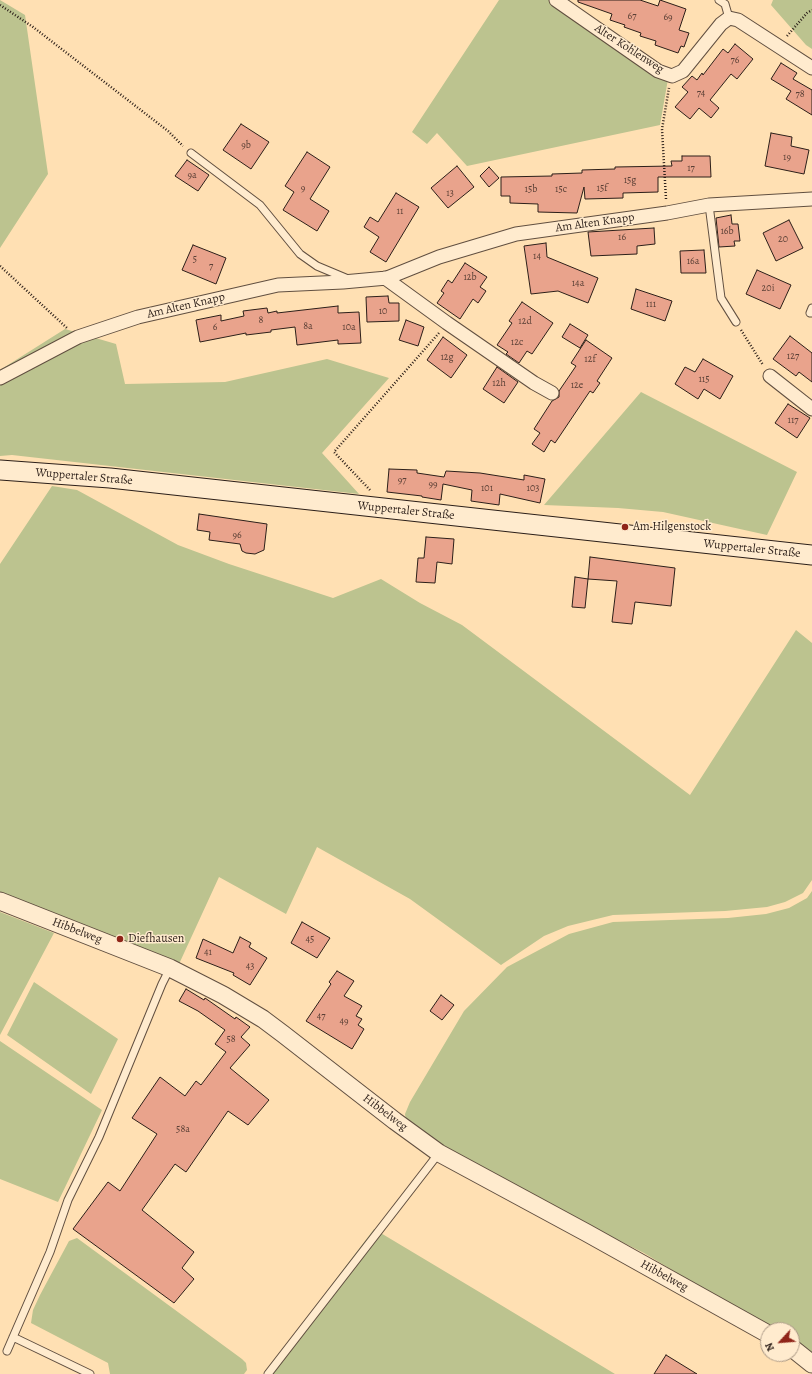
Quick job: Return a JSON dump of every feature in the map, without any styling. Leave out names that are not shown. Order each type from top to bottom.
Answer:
[{"type":"main road","name":"Wuppertaler Straße","points":[[0,470],[110,478],[812,555]]},
{"type":"street","name":"Alter Kohlenweg","points":[[556,0],[658,71],[672,76],[683,71],[721,24],[729,18]]},
{"type":"street","points":[[729,18],[738,20],[812,68]]},
{"type":"street","name":"Am Alten Knapp","points":[[0,378],[78,338],[138,317],[278,285],[385,278],[439,257],[516,234],[667,213],[709,205],[812,199]]},
{"type":"street","points":[[385,278],[534,383],[552,393]]},
{"type":"street","points":[[770,376],[812,409]]},
{"type":"street","name":"Hibbelweg","points":[[0,901],[170,968],[223,995],[263,1019],[439,1153],[587,1233],[760,1330]]},
{"type":"street","points":[[800,1354],[812,1364]]},
{"type":"lane","points":[[719,0],[725,4],[729,18]]},
{"type":"lane","points":[[191,153],[260,205],[300,254],[317,266],[354,281]]},
{"type":"lane","points":[[709,205],[721,298],[736,322]]},
{"type":"lane","points":[[812,308],[810,313],[812,313]]},
{"type":"lane","points":[[7,1351],[50,1252],[68,1200],[99,1138],[162,984],[170,968]]},
{"type":"lane","points":[[268,1374],[439,1153]]},
{"type":"lane","points":[[13,1338],[90,1374]]},
{"type":"path","points":[[0,5],[46,36],[168,131],[191,153]]},
{"type":"path","points":[[778,45],[812,10]]},
{"type":"path","points":[[667,213],[662,129],[672,76]]},
{"type":"path","points":[[0,266],[78,338]]},
{"type":"path","points":[[736,322],[770,376]]},
{"type":"path","points":[[389,509],[334,452],[447,323]]},
{"type":"green space","points":[[0,0],[25,15],[48,174],[0,248]]},
{"type":"green space","points":[[499,0],[549,0],[668,79],[660,125],[467,166],[437,133],[427,144],[412,132]]},
{"type":"green space","points":[[773,0],[812,0],[812,49],[806,45],[771,5]]},
{"type":"green space","points":[[65,329],[116,344],[125,384],[225,382],[327,359],[389,378],[322,453],[359,494],[12,455],[0,456],[0,370]]},
{"type":"green space","points":[[641,392],[797,472],[767,535],[663,512],[618,508],[544,505]]},
{"type":"green space","points":[[52,486],[77,490],[178,545],[229,564],[333,598],[381,579],[420,603],[462,625],[690,795],[796,630],[812,643],[812,880],[803,893],[785,902],[767,907],[725,911],[613,915],[568,926],[544,936],[501,965],[410,899],[317,847],[286,914],[219,877],[179,964],[0,892],[0,564]]},
{"type":"green space","points":[[812,891],[812,1357],[800,1349],[800,1322],[760,1322],[760,1323],[644,1253],[559,1211],[462,1157],[406,1121],[405,1114],[410,1102],[464,1011],[507,967],[569,934],[613,922],[728,918],[766,914],[789,908],[807,898]]},
{"type":"green space","points":[[0,912],[54,933],[0,1035]]},
{"type":"green space","points":[[34,982],[118,1039],[91,1094],[7,1035]]},
{"type":"green space","points":[[0,1041],[102,1110],[58,1202],[0,1179]]},
{"type":"green space","points":[[374,1229],[486,1296],[615,1374],[264,1374]]},
{"type":"green space","points":[[77,1238],[242,1359],[246,1363],[247,1370],[244,1374],[110,1374],[108,1363],[31,1323],[33,1310],[69,1241]]},
{"type":"building","points":[[578,0],[640,0],[658,6],[660,0],[686,9],[679,30],[689,33],[684,47],[681,46],[678,53],[655,45],[656,41],[640,36],[641,33],[610,20],[612,14],[578,2]]},
{"type":"building","points":[[735,44],[753,59],[737,79],[731,74],[710,100],[719,108],[711,118],[699,108],[690,119],[675,107],[688,92],[682,87],[692,76],[697,80],[702,73],[703,75],[723,49],[728,53]]},
{"type":"building","points":[[781,63],[797,73],[793,79],[812,90],[812,115],[786,99],[791,91],[771,79]]},
{"type":"building","points":[[241,124],[269,142],[251,169],[223,150]]},
{"type":"building","points":[[771,133],[792,137],[791,146],[809,150],[804,174],[765,166]]},
{"type":"building","points":[[307,152],[330,167],[310,199],[329,211],[317,231],[283,210],[294,192],[285,186]]},
{"type":"building","points":[[682,156],[710,156],[711,177],[658,177],[658,192],[623,193],[623,198],[585,199],[584,187],[577,213],[538,212],[538,204],[510,203],[510,196],[501,196],[501,177],[552,176],[552,174],[582,173],[582,170],[615,169],[615,167],[672,166],[671,161],[682,161]]},
{"type":"building","points":[[187,160],[209,175],[198,191],[175,176]]},
{"type":"building","points":[[457,166],[474,187],[448,208],[431,188]]},
{"type":"building","points":[[489,167],[499,178],[489,187],[480,176]]},
{"type":"building","points":[[396,193],[419,207],[386,262],[370,252],[379,237],[364,227],[370,217],[378,222]]},
{"type":"building","points":[[731,215],[732,224],[738,224],[740,241],[734,241],[735,246],[719,247],[716,218]]},
{"type":"building","points":[[789,220],[803,248],[776,261],[763,233]]},
{"type":"building","points":[[654,228],[655,244],[637,246],[637,254],[591,256],[588,232]]},
{"type":"building","points":[[546,243],[547,257],[598,278],[588,303],[558,291],[531,294],[524,246]]},
{"type":"building","points":[[193,245],[226,258],[216,284],[182,270]]},
{"type":"building","points":[[704,250],[706,273],[681,273],[680,251]]},
{"type":"building","points":[[465,263],[487,277],[480,287],[486,291],[478,303],[473,299],[460,319],[437,303],[444,293],[441,291],[448,280],[452,283]]},
{"type":"building","points":[[757,270],[791,285],[780,309],[746,294]]},
{"type":"building","points":[[636,289],[672,301],[665,321],[631,309]]},
{"type":"building","points":[[388,296],[389,303],[399,303],[399,321],[367,322],[366,297]]},
{"type":"building","points":[[522,302],[553,323],[532,354],[527,351],[519,363],[506,354],[508,352],[497,345],[512,323],[509,321]]},
{"type":"building","points":[[338,306],[338,313],[359,312],[361,343],[338,344],[338,340],[297,345],[295,327],[271,330],[271,332],[246,335],[246,333],[200,342],[196,320],[221,315],[221,321],[244,316],[243,311],[267,308],[268,313],[277,311],[277,313]]},
{"type":"building","points":[[406,320],[424,327],[418,346],[399,340]]},
{"type":"building","points":[[570,324],[588,335],[580,348],[562,337]]},
{"type":"building","points":[[790,336],[812,353],[812,382],[799,372],[796,376],[773,359]]},
{"type":"building","points":[[443,337],[467,355],[451,378],[427,360]]},
{"type":"building","points":[[586,340],[612,358],[597,381],[600,383],[593,393],[590,391],[555,443],[551,440],[544,452],[532,444],[540,433],[534,429],[552,401],[559,397],[559,391],[576,366],[571,363]]},
{"type":"building","points":[[703,359],[733,376],[720,399],[704,389],[698,399],[675,384],[685,367],[695,372]]},
{"type":"building","points":[[497,367],[518,382],[504,403],[483,389]]},
{"type":"building","points":[[788,404],[810,418],[797,438],[775,423]]},
{"type":"building","points":[[389,469],[417,470],[417,473],[444,477],[446,471],[480,473],[524,480],[524,475],[545,479],[540,503],[500,494],[499,505],[471,501],[472,490],[443,484],[441,500],[387,492]]},
{"type":"building","points":[[199,514],[267,524],[264,550],[255,554],[246,553],[242,551],[240,544],[209,540],[210,532],[197,530]]},
{"type":"building","points":[[426,537],[454,539],[452,564],[437,562],[435,583],[416,582],[418,558],[424,558]]},
{"type":"building","points":[[590,557],[675,568],[671,606],[635,602],[632,624],[612,622],[617,581],[588,579]]},
{"type":"building","points":[[575,577],[588,579],[585,608],[572,607]]},
{"type":"building","points":[[302,922],[330,938],[317,958],[291,943]]},
{"type":"building","points":[[240,937],[251,943],[249,947],[267,958],[250,985],[233,975],[234,973],[196,958],[203,939],[233,953]]},
{"type":"building","points":[[337,971],[354,981],[344,996],[362,1006],[356,1016],[362,1019],[358,1025],[364,1029],[352,1049],[306,1021],[331,984],[329,982]]},
{"type":"building","points":[[186,989],[204,1000],[205,998],[235,1019],[236,1017],[250,1027],[241,1037],[250,1045],[230,1068],[269,1100],[248,1125],[228,1111],[186,1172],[175,1164],[142,1210],[194,1252],[182,1268],[194,1279],[174,1303],[73,1229],[108,1182],[120,1191],[157,1134],[132,1118],[160,1077],[185,1096],[196,1081],[201,1085],[226,1052],[215,1044],[225,1030],[198,1011],[179,1001]]},
{"type":"building","points":[[441,995],[454,1005],[442,1020],[430,1011]]},
{"type":"building","points":[[666,1355],[697,1374],[654,1374]]},
{"type":"place","name":"Am Hilgenstock","points":[[625,527]]},
{"type":"place","name":"Diefhausen","points":[[120,939]]}]
